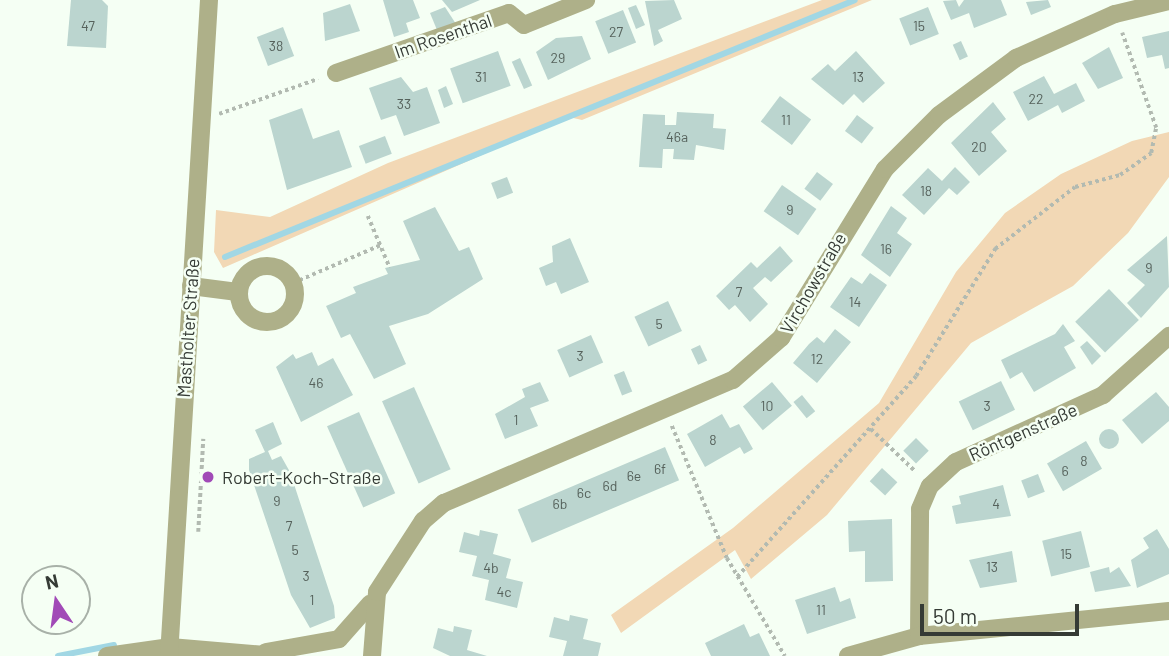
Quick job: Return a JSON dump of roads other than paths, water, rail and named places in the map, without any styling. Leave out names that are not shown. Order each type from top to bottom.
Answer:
[{"type":"street","name":"Mastholter Straße","points":[[170,651],[209,0]]},
{"type":"street","name":"Im Rosenthal","points":[[336,73],[506,6],[524,25],[586,0]]},
{"type":"street","name":"Virchowstraße","points":[[271,654],[340,639],[357,626],[423,521],[444,503],[733,380],[781,338],[885,169],[940,115],[1016,58],[1115,14],[1169,1]]},
{"type":"street","points":[[263,267],[283,270],[293,283],[294,301],[275,321],[248,315],[238,292],[243,278],[263,267]]},
{"type":"street","points":[[191,286],[238,292]]},
{"type":"street","name":"Röntgenstraße","points":[[919,636],[920,509],[930,486],[956,462],[1103,395],[1169,336]]},
{"type":"street","name":"Virchowstraße","points":[[372,656],[377,592]]},
{"type":"street","points":[[848,656],[919,636],[1169,611]]},
{"type":"street","points":[[107,656],[170,651],[271,654]]},
{"type":"waterway","points":[[225,257],[855,0]]},
{"type":"waterway","points":[[58,656],[114,645]]},
{"type":"place","name":"Robert-Koch-Straße","points":[[208,477]]}]
